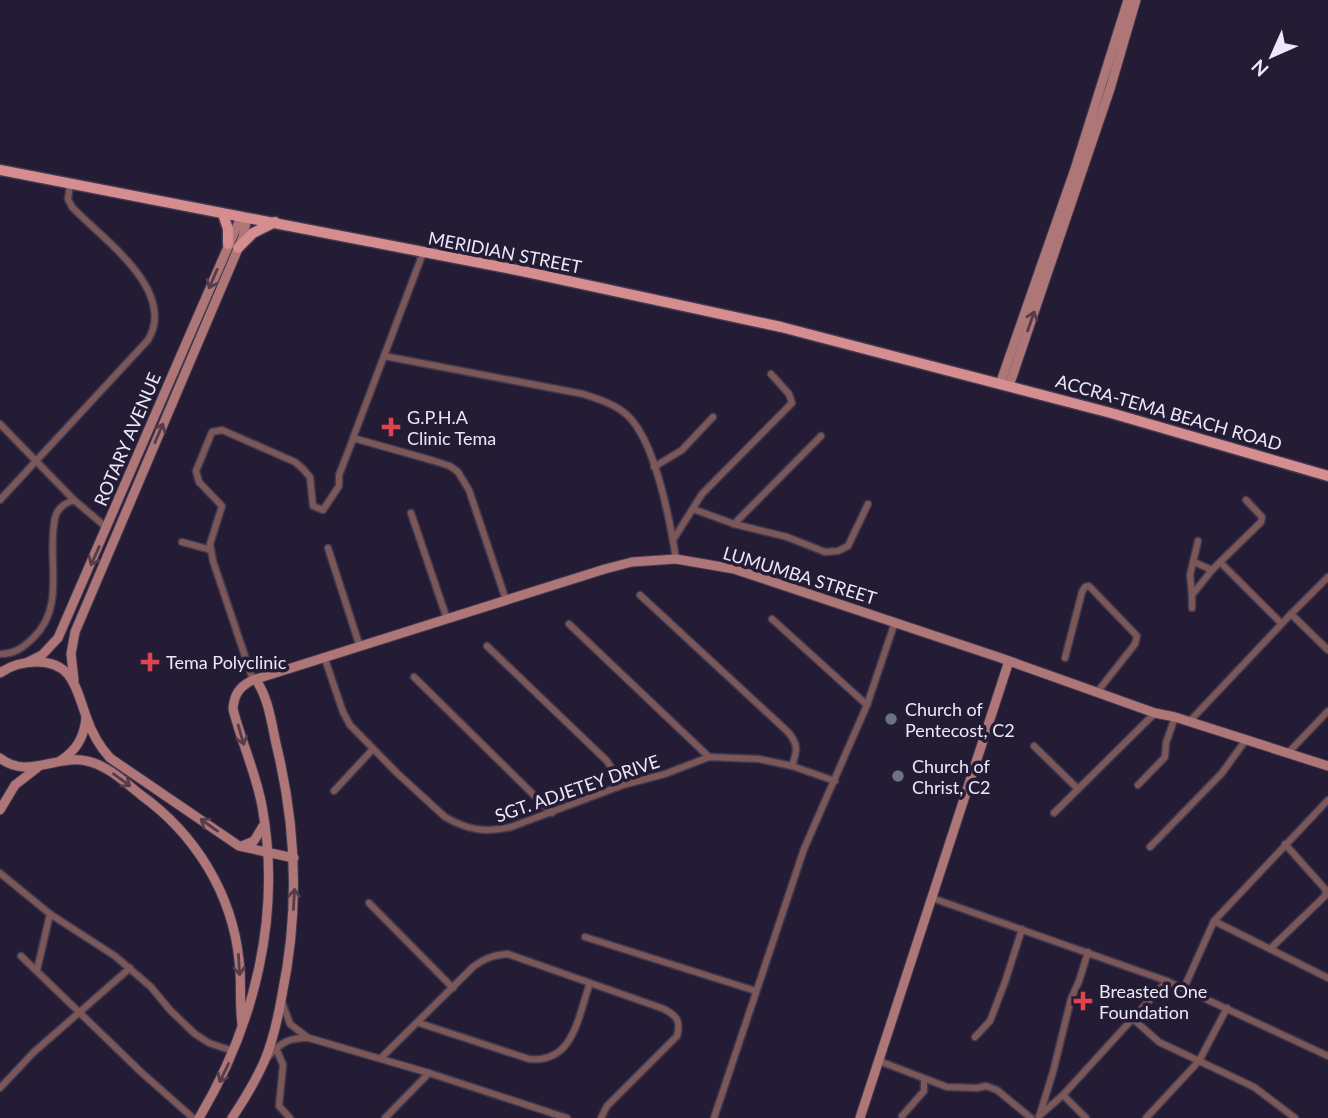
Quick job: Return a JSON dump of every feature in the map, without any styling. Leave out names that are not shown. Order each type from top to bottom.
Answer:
[{"type":"main road","points":[[1004,385],[1128,0]]},
{"type":"main road","points":[[1004,385],[1111,89],[1136,0]]},
{"type":"main road","name":"MERIDIAN STREET","points":[[0,170],[522,271],[781,327],[1004,385]]},
{"type":"main road","points":[[223,214],[233,246],[275,222]]},
{"type":"main road","name":"ROTARY AVENUE","points":[[239,846],[110,758],[97,741],[86,716],[74,680],[71,654],[75,632],[146,465],[244,218]]},
{"type":"main road","name":"ROTARY AVENUE","points":[[28,662],[42,655],[58,638],[135,460],[233,246]]},
{"type":"main road","name":"ACCRA-TEMA BEACH ROAD","points":[[1004,385],[1328,476]]},
{"type":"main road","points":[[135,460],[146,465]]},
{"type":"main road","name":"LUMUMBA STREET","points":[[255,680],[605,569],[642,561],[676,559],[734,569],[1098,691],[1155,713],[1328,766]]},
{"type":"main road","points":[[860,1118],[1009,661]]},
{"type":"main road","points":[[2,670],[28,662],[52,663],[74,680]]},
{"type":"main road","points":[[199,1118],[222,1078],[233,1051],[250,1006],[262,955],[268,852],[262,804],[233,709],[239,689],[255,680],[264,696],[286,786],[295,886],[292,942],[281,999],[264,1062],[232,1118]]},
{"type":"main road","points":[[0,810],[10,790],[37,768],[69,755],[81,739],[86,716]]},
{"type":"main road","points":[[0,758],[13,766],[37,768]]},
{"type":"main road","points":[[59,761],[87,761],[103,767],[164,813],[198,851],[218,885],[232,922],[240,962],[239,1003],[242,1025]]},
{"type":"main road","points":[[239,846],[254,841],[264,824]]},
{"type":"main road","points":[[239,846],[294,858]]},
{"type":"street","points":[[0,500],[148,340],[156,321],[143,279],[72,207],[68,199],[70,184]]},
{"type":"street","points":[[255,680],[219,583],[211,550],[212,534],[222,506],[199,482],[196,471],[212,432],[222,430],[295,462],[310,477],[311,502],[319,510],[327,507],[339,486],[339,475],[422,253]]},
{"type":"street","points":[[384,356],[583,394],[625,413],[634,422],[654,467],[676,559]]},
{"type":"street","points":[[673,540],[702,494],[792,403],[789,394],[771,374]]},
{"type":"street","points":[[654,467],[682,450],[713,417]]},
{"type":"street","points":[[0,424],[74,500],[107,528]]},
{"type":"street","points":[[734,524],[821,436]]},
{"type":"street","points":[[353,439],[431,460],[450,466],[458,472],[468,490],[506,600]]},
{"type":"street","points":[[0,654],[13,653],[40,631],[54,589],[55,518],[62,507],[74,500]]},
{"type":"street","points":[[1192,595],[1212,570],[1261,522],[1262,517],[1246,500]]},
{"type":"street","points":[[693,509],[825,551],[838,551],[848,546],[868,504]]},
{"type":"street","points":[[411,513],[447,619]]},
{"type":"street","points":[[1192,608],[1190,575],[1198,541]]},
{"type":"street","points":[[182,542],[211,550]]},
{"type":"street","points":[[328,548],[360,647]]},
{"type":"street","points":[[1194,562],[1212,570]]},
{"type":"street","points":[[1222,563],[1282,623]]},
{"type":"street","points":[[1189,722],[1328,577]]},
{"type":"street","points":[[1065,658],[1082,592],[1089,586],[1137,636],[1135,644],[1098,691]]},
{"type":"street","points":[[640,595],[788,732],[798,749],[792,766]]},
{"type":"street","points":[[1291,614],[1328,650]]},
{"type":"street","points":[[772,619],[867,705]]},
{"type":"street","points":[[714,1118],[804,849],[867,705],[895,622]]},
{"type":"street","points":[[569,624],[709,757]]},
{"type":"street","points":[[487,646],[607,761],[624,785]]},
{"type":"street","name":"SGT. ADJETEY DRIVE","points":[[325,659],[343,712],[350,724],[445,817],[462,826],[492,832],[709,757],[759,759],[835,780]]},
{"type":"street","points":[[414,677],[552,813]]},
{"type":"street","points":[[1288,753],[1328,711]]},
{"type":"street","points":[[1054,813],[1155,713]]},
{"type":"street","points":[[1138,785],[1165,757],[1166,743],[1175,717]]},
{"type":"street","points":[[1150,846],[1222,774],[1245,741]]},
{"type":"street","points":[[1034,746],[1078,789]]},
{"type":"street","points":[[334,791],[373,749]]},
{"type":"street","points":[[1184,988],[1214,921],[1328,800]]},
{"type":"street","points":[[1270,949],[1327,891],[1285,844]]},
{"type":"street","points":[[0,873],[50,914],[130,968],[195,1034],[209,1043],[233,1051]]},
{"type":"street","points":[[932,898],[1167,981],[1328,1056]]},
{"type":"street","points":[[369,903],[453,988]]},
{"type":"street","points":[[37,970],[50,914]]},
{"type":"street","points":[[1214,921],[1328,978]]},
{"type":"street","points":[[975,1037],[990,1021],[1022,929]]},
{"type":"street","points":[[585,937],[756,991]]},
{"type":"street","points":[[1039,1117],[1071,999],[1088,951]]},
{"type":"street","points":[[381,1058],[484,959],[509,954],[675,1015],[679,1027],[677,1036],[607,1106],[601,1118]]},
{"type":"street","points":[[21,956],[141,1072],[193,1118]]},
{"type":"street","points":[[0,1088],[34,1052],[130,968]]},
{"type":"street","points":[[1039,1117],[1167,981]]},
{"type":"street","points":[[419,1023],[529,1059],[541,1060],[557,1056],[566,1047],[590,983]]},
{"type":"street","points":[[281,999],[290,1024],[309,1038]]},
{"type":"street","points":[[1146,1118],[1199,1061],[1227,1008]]},
{"type":"street","points":[[1132,1018],[1159,1042],[1254,1087],[1295,1118]]},
{"type":"street","points":[[264,1062],[276,1048],[289,1039],[309,1038],[381,1058],[568,1118]]},
{"type":"street","points":[[276,1048],[283,1065],[279,1106],[290,1118]]},
{"type":"street","points":[[879,1061],[947,1087],[986,1086],[996,1090],[1031,1118]]},
{"type":"street","points":[[385,1118],[429,1073]]},
{"type":"street","points":[[902,1116],[923,1091],[924,1079]]},
{"type":"street","points":[[1062,1095],[1086,1118]]},
{"type":"street","points":[[541,1118],[542,1110]]},
{"type":"place","name":"G.P.H.A Clinic Tema","points":[[391,427]]},
{"type":"place","name":"Tema Polyclinic","points":[[150,662]]},
{"type":"place","name":"Church of Pentecost, C2","points":[[891,719]]},
{"type":"place","name":"Church of Christ, C2","points":[[898,776]]},
{"type":"place","name":"Breasted One Foundation","points":[[1083,1001]]}]
